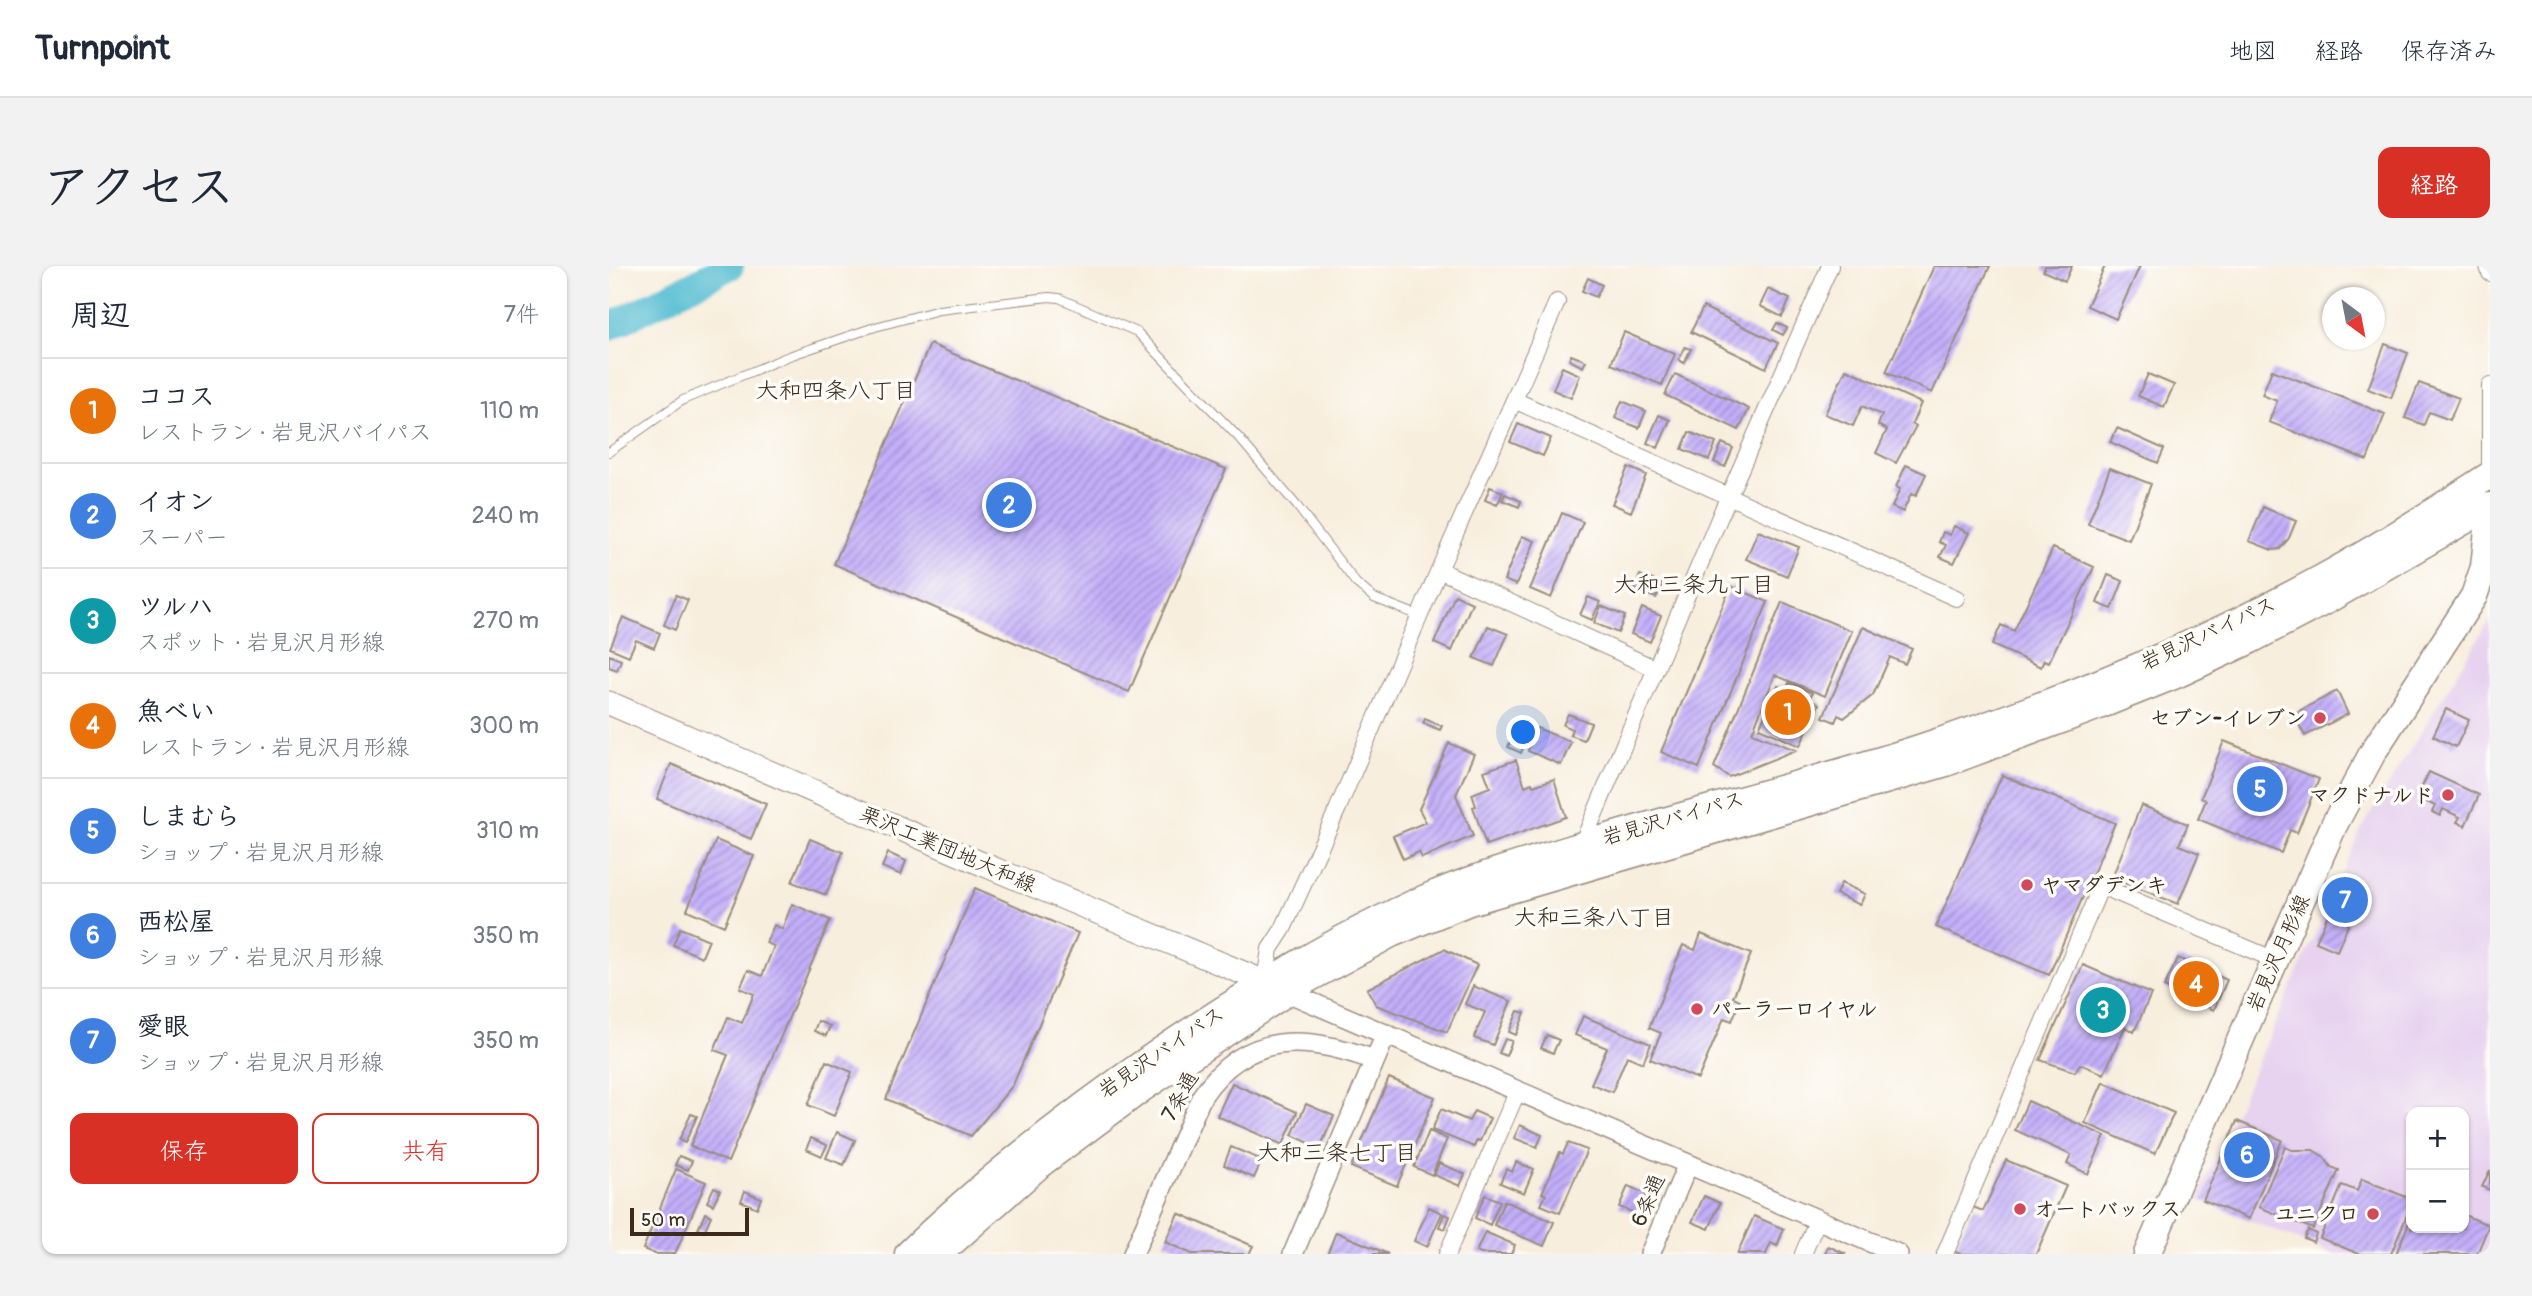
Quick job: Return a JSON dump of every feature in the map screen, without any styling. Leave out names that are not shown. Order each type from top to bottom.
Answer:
[{"type":"main road","name":"岩見沢バイパス","points":[[908,1254],[980,1188],[1083,1106],[1276,987],[1371,923],[1432,895],[1492,873],[1917,749],[2033,709],[2207,636],[2321,579],[2431,515],[2490,476]]},
{"type":"main road","name":"岩見沢バイパス","points":[[939,1254],[1034,1169],[1276,987],[1391,934],[1469,902],[1946,764],[2138,691],[2251,640],[2326,601],[2490,508]]},
{"type":"main road","name":"岩見沢月形線","points":[[2147,1254],[2334,825],[2373,752],[2474,596],[2484,567],[2490,508]]},
{"type":"main road","name":"栗沢工業団地大和線","points":[[609,703],[1276,987]]},
{"type":"street","points":[[1582,845],[1729,495],[1830,266]]},
{"type":"street","points":[[2488,266],[2490,274]]},
{"type":"street","points":[[1557,302],[1332,820],[1283,929],[1270,949],[1276,987],[1898,1254]]},
{"type":"street","points":[[2490,386],[2490,476]]},
{"type":"street","points":[[1514,400],[1956,598]]},
{"type":"street","points":[[1439,569],[1656,669]]},
{"type":"street","points":[[1945,1254],[2101,886],[2275,960]]},
{"type":"street","points":[[1293,1254],[1386,1034]]},
{"type":"street","name":"7条通","points":[[1133,1254],[1202,1096],[1211,1082],[1231,1063],[1263,1048],[1297,1042],[1323,1043],[1374,1060]]},
{"type":"street","points":[[1447,1254],[1518,1090]]},
{"type":"street","name":"6条通","points":[[1650,1254],[1688,1164]]},
{"type":"street","points":[[1803,1254],[1818,1219]]},
{"type":"lane","points":[[609,452],[683,400],[875,327],[939,310],[1059,298],[1137,332],[1297,506],[1356,583],[1374,598],[1420,616]]},
{"type":"shaded area","points":[[2490,620],[2490,1254],[2333,1254],[2197,1199],[2361,830]]},
{"type":"building","points":[[1934,266],[1990,266],[1932,393],[1886,372]]},
{"type":"building","points":[[2045,266],[2072,266],[2065,281],[2043,271]]},
{"type":"building","points":[[2105,266],[2140,266],[2116,319],[2087,306]]},
{"type":"building","points":[[1588,278],[1602,285],[1596,297],[1582,291]]},
{"type":"building","points":[[1768,289],[1790,299],[1782,317],[1760,306]]},
{"type":"building","points":[[1703,307],[1778,343],[1766,368],[1691,332]]},
{"type":"building","points":[[1777,323],[1787,328],[1783,335],[1773,330]]},
{"type":"building","points":[[1624,332],[1675,354],[1662,385],[1611,364]]},
{"type":"building","points":[[930,344],[1226,469],[1129,692],[834,564]]},
{"type":"building","points":[[2385,344],[2408,353],[2391,398],[2368,389],[2385,350]]},
{"type":"building","points":[[1685,347],[1691,349],[1684,363],[1679,360]]},
{"type":"building","points":[[1571,355],[1586,361],[1583,367],[1569,360]]},
{"type":"building","points":[[1562,367],[1580,375],[1571,398],[1553,390]]},
{"type":"building","points":[[1846,369],[1921,403],[1912,424],[1916,426],[1896,463],[1876,453],[1887,430],[1878,425],[1882,415],[1862,406],[1853,426],[1825,414]]},
{"type":"building","points":[[2272,370],[2385,414],[2367,460],[2269,422],[2277,401],[2262,395]]},
{"type":"building","points":[[1675,374],[1749,409],[1739,430],[1665,395]]},
{"type":"building","points":[[2148,374],[2174,385],[2164,407],[2138,396]]},
{"type":"building","points":[[2419,383],[2459,398],[2450,420],[2429,412],[2424,425],[2405,418]]},
{"type":"building","points":[[1622,401],[1646,411],[1639,428],[1615,418]]},
{"type":"building","points":[[1659,415],[1670,420],[1658,448],[1647,443]]},
{"type":"building","points":[[1518,424],[1551,438],[1543,456],[1510,442]]},
{"type":"building","points":[[2117,428],[2164,449],[2158,463],[2110,442]]},
{"type":"building","points":[[1689,432],[1716,443],[1709,460],[1682,449]]},
{"type":"building","points":[[1722,443],[1733,448],[1725,467],[1714,462]]},
{"type":"building","points":[[1906,465],[1926,474],[1916,496],[1911,494],[1903,512],[1892,507],[1900,489],[1896,487]]},
{"type":"building","points":[[1628,467],[1646,475],[1631,512],[1612,504]]},
{"type":"building","points":[[2110,468],[2151,484],[2129,540],[2088,524]]},
{"type":"building","points":[[1490,487],[1503,492],[1497,505],[1485,500]]},
{"type":"building","points":[[1505,494],[1521,501],[1519,507],[1502,500]]},
{"type":"building","points":[[2263,507],[2296,521],[2289,538],[2280,549],[2272,550],[2249,541]]},
{"type":"building","points":[[1562,513],[1583,522],[1551,598],[1530,589]]},
{"type":"building","points":[[1954,526],[1969,533],[1954,563],[1940,557],[1946,545],[1939,542],[1943,532],[1950,535]]},
{"type":"building","points":[[1758,531],[1799,547],[1787,576],[1746,559]]},
{"type":"building","points":[[1522,536],[1535,541],[1516,585],[1504,580]]},
{"type":"building","points":[[2053,548],[2094,567],[2049,662],[2044,660],[2041,667],[1992,645],[2001,625],[2014,631]]},
{"type":"building","points":[[1640,575],[1663,584],[1656,598],[1634,589]]},
{"type":"building","points":[[2108,575],[2123,581],[2112,609],[2097,603]]},
{"type":"building","points":[[1731,586],[1768,602],[1699,768],[1661,752]]},
{"type":"building","points":[[676,595],[688,600],[675,630],[664,625]]},
{"type":"building","points":[[1455,595],[1472,603],[1452,651],[1434,643]]},
{"type":"building","points":[[1588,597],[1600,602],[1592,620],[1580,615]]},
{"type":"building","points":[[1782,602],[1852,631],[1825,696],[1775,675],[1752,733],[1796,750],[1729,777],[1714,767]]},
{"type":"building","points":[[1601,606],[1625,616],[1618,633],[1594,623]]},
{"type":"building","points":[[1642,608],[1661,616],[1650,642],[1631,634]]},
{"type":"building","points":[[623,617],[660,633],[654,648],[636,640],[629,656],[610,648]]},
{"type":"building","points":[[1488,626],[1508,634],[1494,666],[1474,658]]},
{"type":"building","points":[[1863,627],[1912,649],[1905,664],[1890,657],[1873,695],[1844,718],[1838,715],[1835,722],[1823,717]]},
{"type":"building","points":[[609,655],[621,660],[617,670],[609,667]]},
{"type":"building","points":[[1789,683],[1812,693],[1809,700],[1819,704],[1800,746],[1759,728],[1778,686],[1786,690]]},
{"type":"building","name":"セブン-イレブン","points":[[2337,691],[2348,714],[2305,736],[2298,723],[2301,722],[2297,712]]},
{"type":"building","points":[[2446,709],[2469,720],[2456,747],[2433,736]]},
{"type":"building","points":[[1568,714],[1591,723],[1584,740],[1570,735],[1572,729],[1563,725]]},
{"type":"building","points":[[1425,719],[1442,726],[1440,730],[1423,723]]},
{"type":"building","points":[[1537,728],[1571,742],[1561,765],[1528,751]]},
{"type":"building","points":[[1513,735],[1526,741],[1521,753],[1508,747]]},
{"type":"building","points":[[2224,741],[2319,779],[2297,833],[2290,830],[2281,853],[2198,819],[2206,800],[2201,798]]},
{"type":"building","points":[[1449,743],[1474,754],[1456,795],[1473,836],[1422,858],[1419,852],[1403,859],[1393,836],[1426,822],[1419,809]]},
{"type":"building","points":[[1516,760],[1525,786],[1554,779],[1566,817],[1486,845],[1473,807],[1476,806],[1472,794],[1490,787],[1484,771]]},
{"type":"building","points":[[671,764],[766,804],[751,839],[657,799]]},
{"type":"building","points":[[2429,772],[2479,795],[2465,826],[2457,822],[2460,817],[2443,809],[2440,816],[2432,812],[2435,806],[2417,797]]},
{"type":"building","points":[[2002,775],[2115,823],[2049,975],[1936,927]]},
{"type":"building","points":[[2141,805],[2188,824],[2179,845],[2199,853],[2178,904],[2112,878]]},
{"type":"building","points":[[810,839],[843,852],[826,895],[792,882]]},
{"type":"building","points":[[716,840],[754,856],[724,926],[687,910]]},
{"type":"building","points":[[888,853],[906,861],[901,875],[882,867]]},
{"type":"building","points":[[2342,880],[2365,890],[2353,919],[2329,909]]},
{"type":"building","points":[[1841,883],[1865,894],[1860,905],[1836,894]]},
{"type":"building","points":[[975,888],[1078,933],[1013,1085],[971,1136],[886,1099]]},
{"type":"building","points":[[792,904],[830,920],[728,1162],[690,1146],[728,1055],[714,1050],[728,1017],[742,1023],[754,994],[740,988],[748,970],[762,976],[774,946],[766,943],[774,925],[782,929]]},
{"type":"building","points":[[2328,914],[2349,923],[2337,951],[2316,942]]},
{"type":"building","points":[[680,928],[709,940],[702,957],[673,945]]},
{"type":"building","name":"パーラーロイヤル","points":[[1701,934],[1751,954],[1733,997],[1740,1000],[1732,1021],[1724,1018],[1698,1079],[1650,1059],[1661,1033],[1649,1028],[1683,945],[1695,950]]},
{"type":"building","points":[[1444,949],[1477,965],[1447,1032],[1376,1005],[1367,989]]},
{"type":"building","points":[[2178,958],[2227,980],[2214,1010],[2164,987]]},
{"type":"building","points":[[2083,965],[2151,994],[2134,1032],[2125,1027],[2104,1074],[2080,1064],[2075,1072],[2040,1060]]},
{"type":"building","points":[[1473,986],[1511,1001],[1493,1045],[1474,1038],[1485,1012],[1465,1004]]},
{"type":"building","points":[[1518,1011],[1525,1013],[1516,1035],[1509,1032]]},
{"type":"building","points":[[1583,1016],[1651,1044],[1643,1063],[1627,1056],[1612,1092],[1591,1084],[1607,1048],[1575,1035]]},
{"type":"building","points":[[818,1021],[830,1026],[826,1036],[814,1031]]},
{"type":"building","points":[[1547,1035],[1559,1040],[1553,1053],[1541,1048]]},
{"type":"building","points":[[1505,1039],[1512,1041],[1506,1056],[1499,1053]]},
{"type":"building","points":[[826,1061],[852,1072],[834,1116],[808,1105]]},
{"type":"building","points":[[1389,1078],[1435,1097],[1397,1186],[1351,1167]]},
{"type":"building","points":[[2103,1082],[2174,1113],[2155,1154],[2085,1123]]},
{"type":"building","points":[[1232,1083],[1297,1112],[1283,1145],[1217,1116]]},
{"type":"building","points":[[2028,1101],[2105,1136],[2088,1174],[2067,1164],[2071,1155],[2015,1130]]},
{"type":"building","points":[[1306,1104],[1334,1116],[1320,1148],[1292,1135]]},
{"type":"building","points":[[1441,1109],[1469,1121],[1474,1111],[1490,1118],[1480,1141],[1477,1140],[1474,1147],[1432,1130]]},
{"type":"building","points":[[691,1114],[697,1116],[685,1143],[679,1140]]},
{"type":"building","points":[[2237,1121],[2282,1140],[2249,1219],[2203,1200]]},
{"type":"building","points":[[1520,1125],[1542,1135],[1537,1147],[1514,1138]]},
{"type":"building","points":[[1429,1131],[1447,1139],[1432,1175],[1414,1167]]},
{"type":"building","points":[[837,1132],[855,1140],[844,1165],[826,1158]]},
{"type":"building","points":[[811,1138],[827,1145],[822,1156],[806,1149]]},
{"type":"building","points":[[1568,1143],[1587,1150],[1560,1213],[1541,1205],[1546,1195],[1542,1193],[1560,1152],[1563,1154]]},
{"type":"building","points":[[1231,1147],[1262,1160],[1254,1178],[1224,1165]]},
{"type":"building","points":[[2285,1147],[2292,1150],[2313,1150],[2324,1157],[2331,1167],[2339,1170],[2313,1229],[2259,1207]]},
{"type":"building","points":[[679,1156],[692,1161],[688,1170],[675,1165]]},
{"type":"building","name":"オートバックス","points":[[2006,1160],[2066,1186],[2036,1254],[1960,1254],[1953,1251],[1973,1207],[1983,1211]]},
{"type":"building","points":[[1516,1162],[1534,1169],[1524,1193],[1500,1183],[1506,1169],[1512,1172]]},
{"type":"building","points":[[1439,1163],[1465,1174],[1460,1186],[1434,1175]]},
{"type":"building","points":[[676,1169],[706,1182],[675,1254],[655,1254],[643,1249]]},
{"type":"building","points":[[2490,1170],[2490,1190],[2482,1187]]},
{"type":"building","points":[[2362,1179],[2406,1197],[2406,1217],[2391,1254],[2359,1254],[2320,1238],[2342,1185],[2357,1191]]},
{"type":"building","points":[[1628,1186],[1646,1194],[1643,1201],[1646,1202],[1640,1215],[1619,1207]]},
{"type":"building","points":[[714,1187],[720,1190],[713,1205],[707,1202]]},
{"type":"building","points":[[745,1191],[761,1198],[757,1208],[741,1201]]},
{"type":"building","points":[[1485,1195],[1500,1201],[1490,1225],[1475,1218]]},
{"type":"building","points":[[1704,1196],[1720,1203],[1709,1229],[1692,1222]]},
{"type":"building","points":[[1504,1201],[1554,1222],[1544,1246],[1494,1225]]},
{"type":"building","points":[[1429,1207],[1442,1213],[1427,1247],[1414,1241]]},
{"type":"building","points":[[705,1213],[711,1216],[704,1232],[698,1229]]},
{"type":"building","points":[[1178,1213],[1253,1246],[1249,1254],[1192,1254],[1165,1242]]},
{"type":"building","points":[[1444,1214],[1450,1216],[1445,1229],[1439,1227]]},
{"type":"building","points":[[1754,1216],[1784,1229],[1777,1246],[1771,1243],[1766,1254],[1737,1254]]},
{"type":"building","points":[[2469,1217],[2489,1225],[2477,1254],[2396,1254],[2406,1230],[2406,1233],[2469,1233]]},
{"type":"building","points":[[2308,1230],[2316,1234],[2313,1242],[2304,1238]]},
{"type":"building","points":[[1336,1232],[1388,1254],[1327,1254]]},
{"type":"building","points":[[1485,1232],[1515,1245],[1511,1254],[1476,1252]]},
{"type":"building","points":[[1828,1246],[1846,1254],[1825,1254]]},
{"type":"waterway","points":[[609,327],[730,266]]},
{"type":"place","name":"イオン","points":[[1009,505]]},
{"type":"place","name":"ココス","points":[[1788,712]]},
{"type":"place","name":"セブン-イレブン","points":[[2320,718]]},
{"type":"place","name":"しまむら","points":[[2260,789]]},
{"type":"place","name":"マクドナルド","points":[[2448,795]]},
{"type":"place","name":"ヤマダデンキ","points":[[2027,885]]},
{"type":"place","name":"愛眼","points":[[2345,900]]},
{"type":"place","name":"魚べい","points":[[2196,984]]},
{"type":"place","name":"パーラーロイヤル","points":[[1697,1009]]},
{"type":"place","name":"ツルハ","points":[[2103,1010]]},
{"type":"place","name":"西松屋","points":[[2247,1155]]},
{"type":"place","name":"オートバックス","points":[[2020,1209]]},
{"type":"place","name":"ユニクロ","points":[[2373,1214]]},
{"type":"district","name":"大和四条八丁目","points":[[836,390]]},
{"type":"district","name":"大和三条九丁目","points":[[1694,584]]},
{"type":"district","name":"大和三条八丁目","points":[[1594,917]]},
{"type":"district","name":"大和三条七丁目","points":[[1337,1152]]}]
